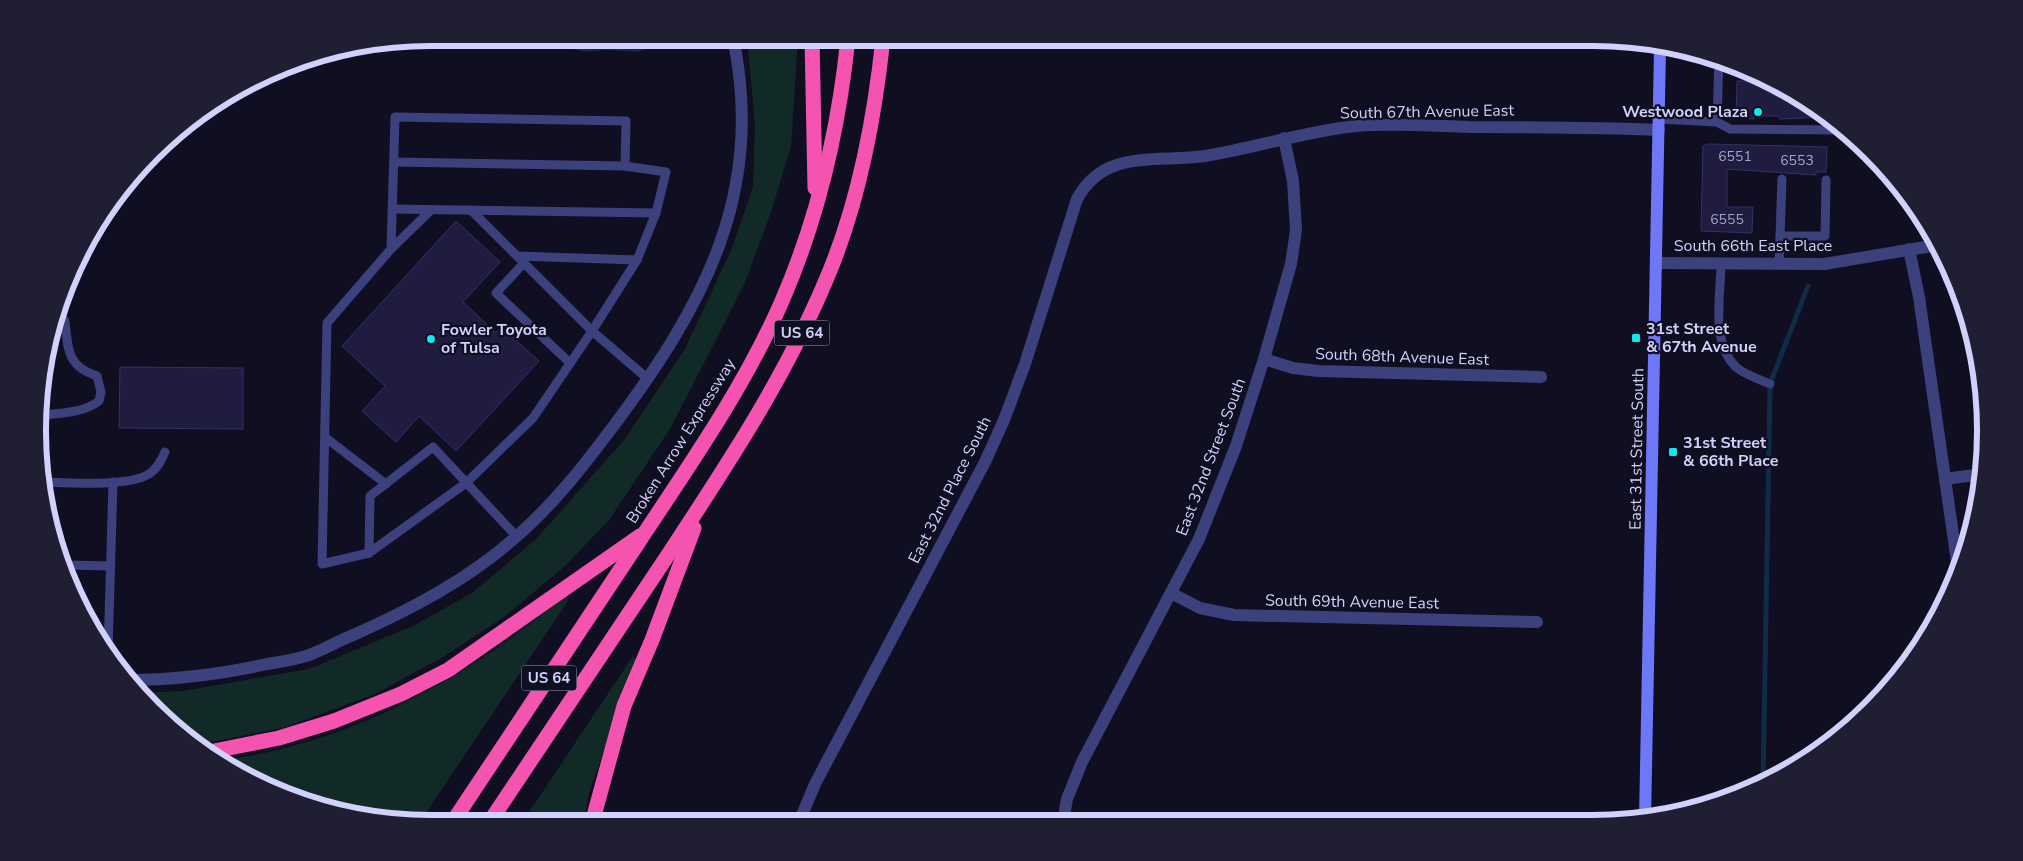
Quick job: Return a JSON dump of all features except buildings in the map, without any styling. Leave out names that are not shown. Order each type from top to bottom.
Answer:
[{"type":"highway","points":[[812,46],[815,209]]},
{"type":"highway","name":"Broken Arrow Expressway","points":[[458,815],[714,428],[767,334],[783,300],[815,209],[835,126],[847,46]]},
{"type":"highway","name":"US 64","points":[[494,815],[703,503],[773,390],[802,332],[831,266],[866,148],[882,46]]},
{"type":"highway","points":[[866,148],[891,46]]},
{"type":"highway","points":[[594,815],[624,706],[652,640],[703,503]]},
{"type":"highway","points":[[217,750],[279,738],[334,721],[401,694],[448,670],[645,532]]},
{"type":"main road","name":"East 31st Street South","points":[[1645,811],[1660,53]]},
{"type":"street","points":[[139,680],[166,680],[239,670],[305,656],[390,619],[437,592],[517,537],[571,482],[648,380],[700,294],[731,211],[742,134],[741,91],[734,46]]},
{"type":"street","name":"South 67th Avenue East","points":[[1109,167],[1140,159],[1185,158],[1222,153],[1284,138],[1339,128],[1384,126],[1659,125]]},
{"type":"street","name":"East 32nd Street South","points":[[1064,815],[1067,799],[1082,762],[1171,593],[1218,495],[1264,359],[1291,264],[1296,230],[1293,181],[1284,138]]},
{"type":"street","name":"East 32nd Place South","points":[[802,815],[815,784],[985,462],[1004,420],[1025,364],[1077,199],[1094,177],[1109,167]]},
{"type":"street","name":"South 66th East Place","points":[[1657,263],[1779,265],[1840,262],[1929,246]]},
{"type":"street","points":[[1909,249],[1919,297],[1956,555]]},
{"type":"street","name":"South 68th Avenue East","points":[[1264,359],[1293,368],[1318,371],[1541,377]]},
{"type":"street","points":[[1945,479],[1974,475]]},
{"type":"street","name":"South 69th Avenue East","points":[[1171,593],[1206,610],[1234,615],[1537,622]]},
{"type":"lane","points":[[1717,122],[1719,68]]},
{"type":"lane","points":[[391,249],[395,117],[626,121],[625,166]]},
{"type":"lane","points":[[1659,125],[1717,122],[1730,129],[1831,130]]},
{"type":"lane","points":[[394,162],[625,166],[666,172],[656,214],[637,260],[533,418],[466,484],[369,553],[322,564],[327,323],[391,249],[431,210]]},
{"type":"lane","points":[[1779,265],[1782,179]]},
{"type":"lane","points":[[1780,236],[1825,236],[1826,180]]},
{"type":"lane","points":[[392,209],[656,214]]},
{"type":"lane","points":[[471,210],[592,331],[648,380]]},
{"type":"lane","points":[[517,256],[637,260]]},
{"type":"lane","points":[[524,263],[496,294],[570,363]]},
{"type":"lane","points":[[1721,263],[1719,327],[1728,358],[1737,368],[1770,384]]},
{"type":"lane","points":[[47,415],[65,413],[90,407],[99,401],[101,392],[97,376],[76,366],[71,357],[65,321],[63,319]]},
{"type":"lane","points":[[326,438],[386,484]]},
{"type":"lane","points":[[369,553],[370,496],[433,447],[517,537]]},
{"type":"lane","points":[[50,482],[130,482],[150,474],[159,464],[165,452]]},
{"type":"lane","points":[[108,640],[113,482]]},
{"type":"lane","points":[[71,565],[111,566]]},
{"type":"green space","points":[[748,46],[797,46],[791,147],[771,212],[744,285],[670,429],[609,520],[566,565],[504,617],[443,657],[375,694],[283,728],[207,743],[159,702],[150,692],[183,691],[309,669],[413,626],[472,593],[536,539],[624,440],[685,349],[732,248],[753,187],[755,124]]},
{"type":"green space","points":[[566,595],[568,601],[425,815],[380,811],[331,802],[283,786],[231,759],[318,739],[363,722],[407,702],[449,679],[529,625]]},
{"type":"green space","points":[[633,656],[636,660],[589,793],[585,815],[527,815]]},
{"type":"water","points":[[559,46],[654,46],[637,52],[607,50],[586,52]]},
{"type":"waterway","points":[[1763,774],[1770,384],[1808,286]]},
{"type":"place","name":"Westwood Plaza","points":[[1758,112]]},
{"type":"place","name":"31st Street & 67th Avenue","points":[[1636,338]]},
{"type":"place","name":"Fowler Toyota of Tulsa","points":[[431,339]]},
{"type":"place","name":"31st Street & 66th Place","points":[[1673,452]]}]
